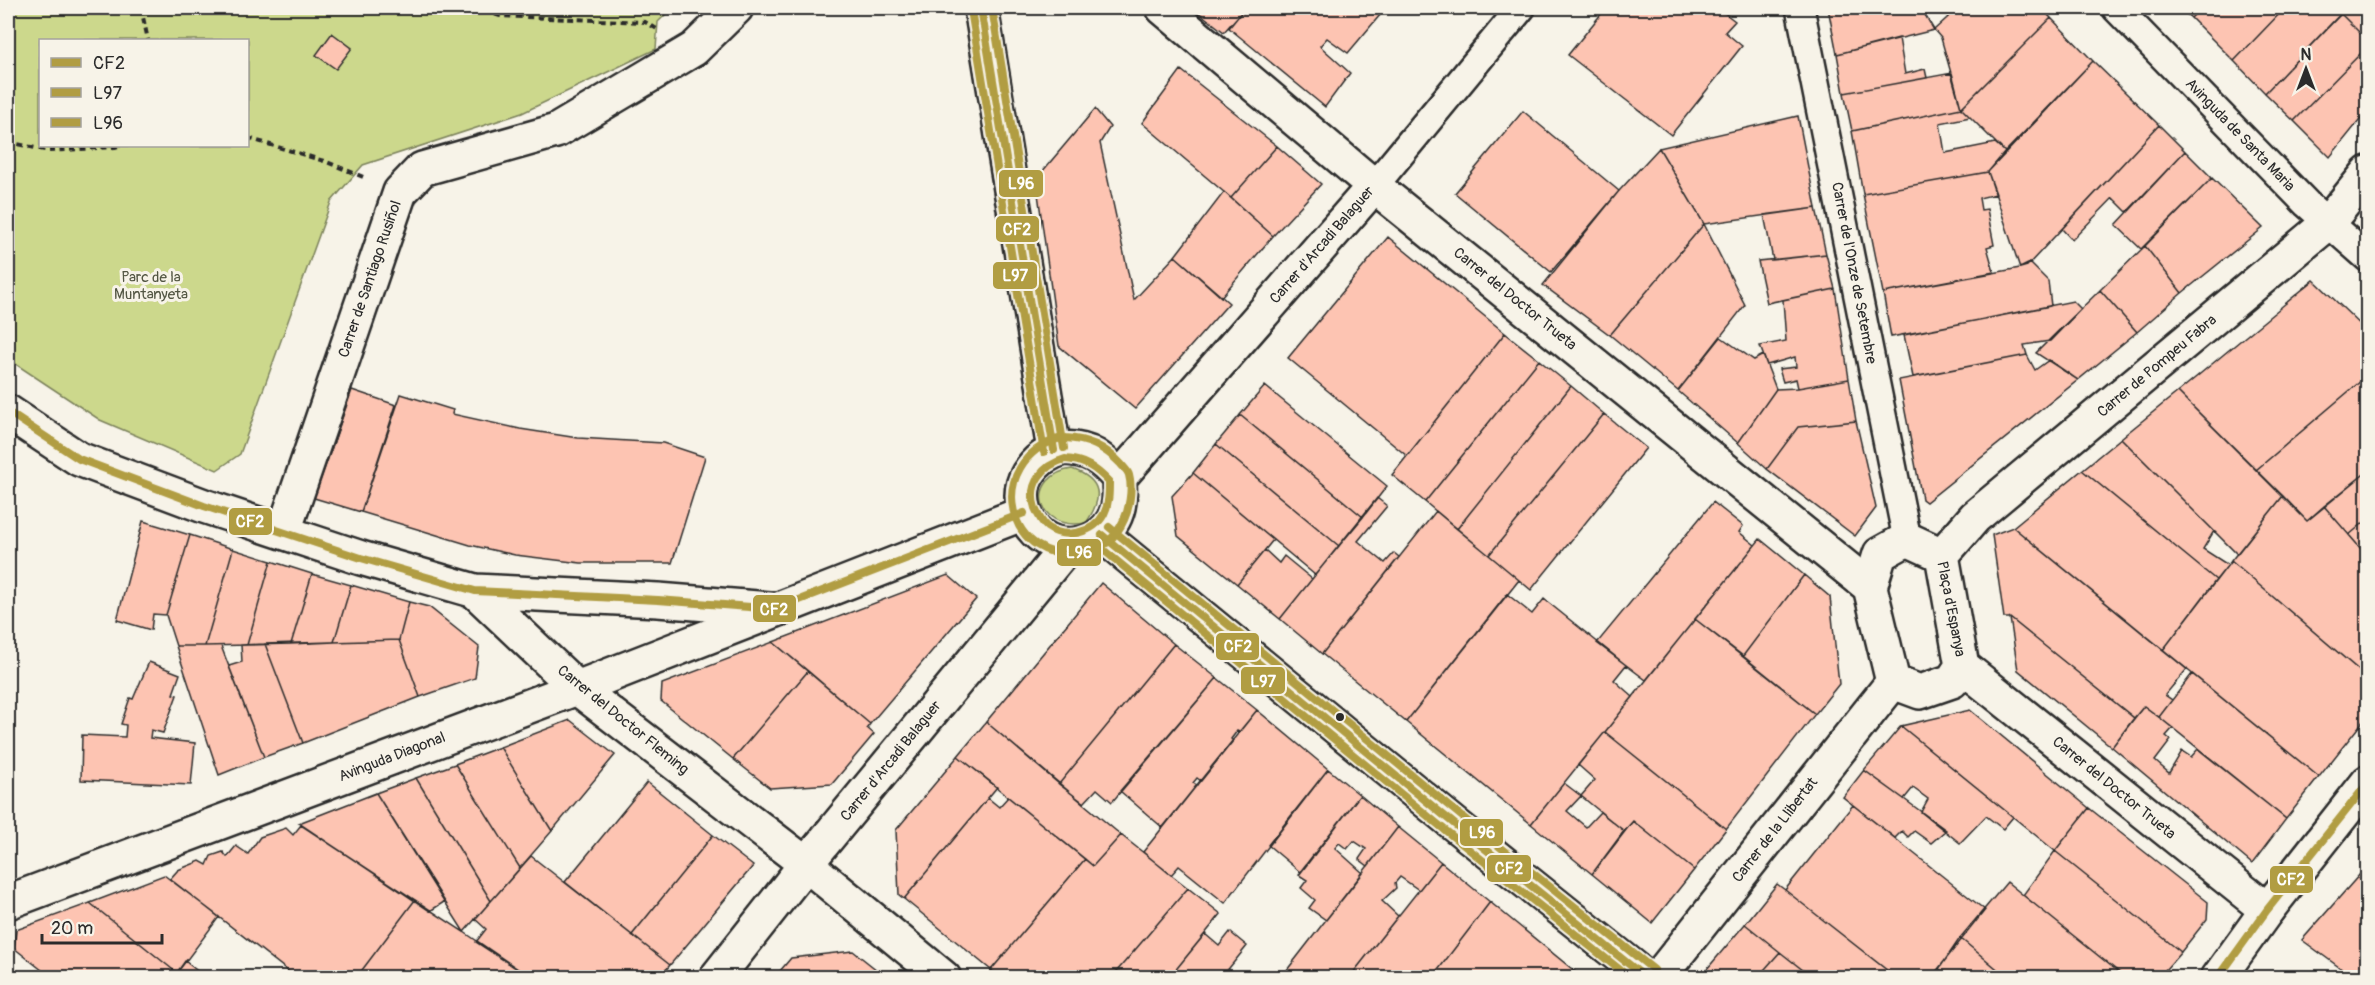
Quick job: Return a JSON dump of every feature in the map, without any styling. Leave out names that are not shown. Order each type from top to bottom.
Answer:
[{"type":"street","name":"Carrer de Santiago Rusiñol","points":[[284,531],[400,192],[409,180],[422,169],[556,131],[694,49],[736,8]]},
{"type":"street","points":[[981,8],[1054,450]]},
{"type":"street","name":"Carrer del Doctor Trueta","points":[[1163,8],[1374,186],[1870,587]]},
{"type":"street","name":"Carrer d'Arcadi Balaguer","points":[[1119,478],[1374,186],[1521,8]]},
{"type":"street","name":"Carrer de l'Onze de Setembre","points":[[1800,8],[1907,539]]},
{"type":"street","name":"Avinguda de Santa Maria","points":[[2116,8],[2327,224],[2367,258]]},
{"type":"street","name":"Carrer de Pompeu Fabra","points":[[1942,555],[1975,516],[2327,224],[2367,173]]},
{"type":"street","name":"Carrer del Doctor Fleming","points":[[8,412],[80,459],[204,506],[361,558],[475,591],[577,688],[806,864],[944,978]]},
{"type":"street","points":[[1082,449],[1101,458],[1119,478],[1119,501],[1115,518],[1102,535],[1085,544],[1068,546],[1054,543],[1039,535],[1024,513],[1022,496],[1025,480],[1033,465],[1054,450],[1082,449]]},
{"type":"street","name":"Avinguda Diagonal","points":[[8,902],[577,688],[1024,513]]},
{"type":"street","points":[[1102,535],[1458,827],[1647,978]]},
{"type":"street","points":[[1893,682],[1870,587],[1880,554],[1907,539]]},
{"type":"street","name":"Plaça d'Espanya","points":[[1893,682],[1920,692],[1952,681],[1962,666],[1942,555],[1907,539]]},
{"type":"street","name":"Carrer d'Arcadi Balaguer","points":[[716,978],[806,864],[1068,546]]},
{"type":"street","name":"Avinguda Diagonal","points":[[475,591],[658,600],[776,609]]},
{"type":"street","name":"Carrer del Doctor Trueta","points":[[1962,666],[2267,910]]},
{"type":"street","name":"Carrer de la Llibertat","points":[[1658,978],[1893,682]]},
{"type":"street","points":[[2218,978],[2267,910],[2367,782]]},
{"type":"path","points":[[141,8],[148,39]]},
{"type":"path","points":[[475,8],[500,16],[645,22],[694,49]]},
{"type":"path","points":[[249,138],[324,162],[400,192]]},
{"type":"path","points":[[8,142],[49,151],[115,147]]},
{"type":"green space","name":"Parc de la Muntanyeta","points":[[8,8],[672,8],[658,22],[656,49],[522,113],[363,165],[331,202],[240,454],[217,470],[100,420],[8,359]]},
{"type":"green space","points":[[1072,469],[1090,479],[1097,491],[1095,506],[1086,523],[1068,524],[1055,519],[1046,511],[1042,502],[1042,491],[1048,481],[1057,473]]},
{"type":"building","points":[[1193,8],[1245,8],[1224,32]]},
{"type":"building","points":[[1245,8],[1386,8],[1348,53],[1327,38],[1320,46],[1350,73],[1325,107],[1229,28]]},
{"type":"building","points":[[1606,8],[1718,8],[1735,21],[1725,32],[1742,46],[1671,135],[1568,55]]},
{"type":"building","points":[[1828,8],[1921,8],[1934,30],[1837,54]]},
{"type":"building","points":[[1958,8],[2041,8],[2051,18],[1961,108],[1941,38],[1934,30]]},
{"type":"building","points":[[2180,8],[2201,8],[2191,18]]},
{"type":"building","points":[[2201,8],[2285,8],[2234,61],[2191,18]]},
{"type":"building","points":[[2285,8],[2346,8],[2265,93],[2234,61]]},
{"type":"building","points":[[2346,8],[2368,8],[2368,41],[2341,14]]},
{"type":"building","points":[[2341,14],[2368,41],[2368,46],[2294,121],[2265,93]]},
{"type":"building","points":[[2051,18],[2093,61],[2005,152],[1961,108]]},
{"type":"building","points":[[332,33],[352,48],[336,69],[316,55]]},
{"type":"building","points":[[1899,38],[1905,74],[1925,69],[1927,78],[1844,93],[1837,54]]},
{"type":"building","points":[[2368,46],[2368,110],[2330,157],[2294,121]]},
{"type":"building","points":[[2093,61],[2159,125],[2027,266],[2020,268],[1988,172]]},
{"type":"building","points":[[1181,70],[1277,146],[1231,198],[1142,123]]},
{"type":"building","points":[[1952,73],[1961,108],[1852,131],[1844,93]]},
{"type":"building","points":[[1961,108],[1970,117],[1940,123],[1945,153],[1995,143],[2005,152],[1988,172],[1863,194],[1852,131]]},
{"type":"building","points":[[1095,109],[1110,127],[1100,143],[1134,300],[1175,256],[1229,303],[1135,409],[1059,346],[1036,179]]},
{"type":"building","points":[[1523,111],[1619,191],[1551,272],[1455,193]]},
{"type":"building","points":[[1798,116],[1816,208],[1704,224],[1659,148]]},
{"type":"building","points":[[2159,125],[2185,151],[2127,212],[2113,198],[2072,240],[2062,229]]},
{"type":"building","points":[[1277,146],[1321,184],[1273,236],[1231,198]]},
{"type":"building","points":[[1659,148],[1704,224],[1610,335],[1543,285],[1619,191]]},
{"type":"building","points":[[2185,151],[2212,178],[2141,249],[2116,225]]},
{"type":"building","points":[[1988,172],[1996,194],[1979,198],[1981,210],[1987,209],[1994,245],[1987,247],[1994,272],[1883,293],[1863,194]]},
{"type":"building","points":[[2212,178],[2263,228],[2182,293],[2145,246]]},
{"type":"building","points":[[1224,192],[1273,236],[1221,297],[1175,256]]},
{"type":"building","points":[[1816,208],[1826,254],[1773,260],[1764,215]]},
{"type":"building","points":[[1704,224],[1745,305],[1678,391],[1610,335]]},
{"type":"building","points":[[1388,237],[1505,333],[1407,456],[1288,358]]},
{"type":"building","points":[[2145,246],[2182,293],[2137,332],[2100,290]]},
{"type":"building","points":[[1826,254],[1835,289],[1767,303],[1758,261]]},
{"type":"building","points":[[2030,263],[2048,281],[2051,306],[1891,337],[1883,293],[2020,268]]},
{"type":"building","points":[[2314,280],[2368,332],[2368,375],[2256,470],[2178,392]]},
{"type":"building","points":[[1835,289],[1849,379],[1798,388],[1796,379],[1783,382],[1779,369],[1796,367],[1795,357],[1767,365],[1760,346],[1786,341],[1783,300]]},
{"type":"building","points":[[2100,290],[2137,332],[2078,380],[2036,353]]},
{"type":"building","points":[[2073,301],[2081,309],[2050,341],[2024,345],[2027,355],[1913,377],[1904,335]]},
{"type":"building","points":[[1505,333],[1539,360],[1425,502],[1392,475]]},
{"type":"building","points":[[1721,337],[1754,360],[1763,355],[1776,389],[1738,443],[1678,391]]},
{"type":"building","points":[[2027,355],[2035,370],[2049,360],[2078,380],[1926,502],[1922,499],[1899,380]]},
{"type":"building","points":[[1539,360],[1571,386],[1457,529],[1425,502]]},
{"type":"building","points":[[2368,375],[2368,471],[2307,521],[2256,470]]},
{"type":"building","points":[[1849,379],[1856,421],[1798,427],[1767,469],[1738,443],[1776,389],[1798,388]]},
{"type":"building","points":[[1265,386],[1387,486],[1363,517],[1240,415]]},
{"type":"building","points":[[1571,386],[1604,414],[1489,555],[1457,529]]},
{"type":"building","points":[[352,390],[396,405],[361,512],[314,498]]},
{"type":"building","points":[[2178,392],[2283,496],[2237,554],[2121,438]]},
{"type":"building","points":[[401,394],[453,410],[452,414],[520,429],[578,438],[663,443],[705,457],[672,563],[581,563],[515,555],[470,545],[361,512]]},
{"type":"building","points":[[1604,414],[1646,448],[1531,590],[1489,555]]},
{"type":"building","points":[[1240,415],[1363,517],[1339,546],[1216,444]]},
{"type":"building","points":[[1856,421],[1876,508],[1855,536],[1767,469],[1798,427]]},
{"type":"building","points":[[2121,438],[2214,531],[2203,549],[2228,565],[2216,580],[2082,470]]},
{"type":"building","points":[[1216,444],[1339,546],[1315,575],[1193,473]]},
{"type":"building","points":[[2082,470],[2216,580],[2163,650],[2013,527]]},
{"type":"building","points":[[2368,471],[2368,519],[2349,535],[2324,506]]},
{"type":"building","points":[[1193,473],[1273,540],[1237,584],[1178,536],[1172,496]]},
{"type":"building","points":[[2283,496],[2307,521],[2324,506],[2368,557],[2368,678],[2231,561]]},
{"type":"building","points":[[1377,498],[1387,506],[1358,541],[1385,563],[1394,553],[1399,557],[1322,654],[1280,619]]},
{"type":"building","points":[[1713,502],[1743,526],[1739,532],[1755,545],[1646,680],[1597,643]]},
{"type":"building","points":[[1436,511],[1519,580],[1406,722],[1322,654]]},
{"type":"building","points":[[2368,519],[2368,557],[2349,535]]},
{"type":"building","points":[[143,521],[190,535],[166,615],[153,614],[151,630],[117,620]]},
{"type":"building","points":[[2013,527],[2187,669],[2165,695],[2172,700],[2159,717],[2144,706],[2134,718],[2010,618],[2004,618],[1992,535]]},
{"type":"building","points":[[190,535],[233,549],[205,646],[176,646],[166,615]]},
{"type":"building","points":[[1760,539],[1804,575],[1743,656],[1695,619]]},
{"type":"building","points":[[233,549],[271,561],[247,645],[205,646]]},
{"type":"building","points":[[1265,550],[1279,563],[1284,556],[1312,579],[1280,619],[1237,584]]},
{"type":"building","points":[[271,561],[312,574],[291,644],[247,645]]},
{"type":"building","points":[[2231,561],[2368,678],[2368,715],[2319,777],[2163,650]]},
{"type":"building","points":[[312,574],[351,585],[334,642],[291,644]]},
{"type":"building","points":[[948,575],[976,599],[870,724],[773,642]]},
{"type":"building","points":[[1804,575],[1830,597],[1839,684],[1815,714],[1743,656]]},
{"type":"building","points":[[1101,583],[1174,644],[1059,784],[986,722]]},
{"type":"building","points":[[351,585],[409,602],[399,640],[334,642]]},
{"type":"building","points":[[1507,594],[1532,614],[1544,599],[1626,665],[1614,680],[1633,697],[1531,824],[1406,722]]},
{"type":"building","points":[[409,602],[429,607],[479,647],[475,678],[420,697],[399,640]]},
{"type":"building","points":[[2010,618],[2134,718],[2112,747],[2018,670]]},
{"type":"building","points":[[1695,619],[1815,714],[1726,829],[1605,732]]},
{"type":"building","points":[[399,640],[420,697],[303,743],[265,644]]},
{"type":"building","points":[[773,642],[808,671],[733,759],[661,701],[662,684]]},
{"type":"building","points":[[265,644],[303,743],[264,757],[229,666],[242,662],[241,645]]},
{"type":"building","points":[[1174,644],[1217,678],[1112,802],[1097,789],[1084,803],[1059,784]]},
{"type":"building","points":[[176,646],[221,646],[264,757],[219,775]]},
{"type":"building","points":[[149,662],[180,674],[173,694],[177,695],[163,733],[151,730],[150,738],[195,743],[191,785],[81,780],[82,735],[125,737],[126,725],[121,724],[130,698],[133,699]]},
{"type":"building","points":[[808,671],[870,724],[867,728],[874,734],[832,784],[770,788],[733,759]]},
{"type":"building","points":[[2192,674],[2319,777],[2286,819],[2159,717]]},
{"type":"building","points":[[1217,678],[1257,710],[1239,732],[1237,731],[1231,739],[1233,741],[1201,781],[1197,778],[1193,783],[1197,785],[1163,828],[1120,791]]},
{"type":"building","points":[[2144,706],[2173,728],[2166,736],[2171,740],[2155,761],[2169,773],[2182,751],[2191,757],[2198,749],[2286,819],[2252,864],[2112,747]]},
{"type":"building","points":[[1257,710],[1328,769],[1225,903],[1179,866],[1171,875],[1143,852]]},
{"type":"building","points":[[1970,710],[2089,808],[2055,851],[1901,726]]},
{"type":"building","points":[[570,720],[615,755],[552,831],[500,747]]},
{"type":"building","points":[[986,722],[1121,835],[1093,866],[958,756]]},
{"type":"building","points":[[1901,726],[2013,817],[2003,829],[1986,816],[1960,843],[1921,812],[1928,799],[1913,788],[1904,799],[1864,770]]},
{"type":"building","points":[[1605,732],[1726,829],[1694,870],[1633,821],[1624,831],[1581,796],[1595,780],[1578,765]]},
{"type":"building","points":[[500,747],[552,831],[520,868],[455,764]]},
{"type":"building","points":[[958,756],[997,787],[904,899],[899,895],[896,830]]},
{"type":"building","points":[[455,764],[520,868],[491,901],[416,778]]},
{"type":"building","points":[[1328,769],[1360,795],[1300,872],[1268,845]]},
{"type":"building","points":[[1864,770],[1946,830],[1931,843],[1914,831],[1908,837],[1902,831],[1895,838],[1843,797]]},
{"type":"building","points":[[416,778],[491,901],[464,932],[376,793]]},
{"type":"building","points":[[647,782],[713,835],[632,935],[565,882]]},
{"type":"building","points":[[1564,783],[1581,796],[1567,811],[1586,827],[1600,812],[1624,831],[1592,874],[1531,824]]},
{"type":"building","points":[[376,793],[444,902],[430,911],[299,823]]},
{"type":"building","points":[[1360,795],[1398,827],[1368,866],[1359,859],[1366,849],[1354,841],[1347,849],[1339,843],[1335,848],[1363,873],[1326,920],[1309,908],[1315,900],[1301,888],[1307,880],[1299,875]]},
{"type":"building","points":[[1008,797],[1085,859],[991,970],[904,899],[988,798],[999,807]]},
{"type":"building","points":[[1853,805],[1985,910],[1931,978],[1897,978],[1785,890]]},
{"type":"building","points":[[2089,808],[2208,902],[2207,919],[2181,952],[2055,851]]},
{"type":"building","points":[[1633,821],[1694,870],[1652,923],[1592,874]]},
{"type":"building","points":[[301,825],[415,900],[356,978],[297,978],[170,879],[178,870],[200,861],[207,865],[211,856],[223,852],[227,857],[236,846],[248,854],[260,837],[286,828],[293,835]]},
{"type":"building","points":[[1398,827],[1441,862],[1419,890],[1400,877],[1395,883],[1396,888],[1382,901],[1398,916],[1349,978],[1297,978],[1287,970]]},
{"type":"building","points":[[713,835],[753,866],[670,965],[632,935]]},
{"type":"building","points":[[1121,835],[1188,888],[1111,978],[1001,978],[991,970],[1085,859],[1093,866]]},
{"type":"building","points":[[2055,851],[2181,952],[2158,978],[2126,978],[2023,895]]},
{"type":"building","points":[[531,856],[670,965],[659,978],[531,978],[476,942],[486,929],[475,919]]},
{"type":"building","points":[[1441,862],[1490,902],[1432,978],[1349,978]]},
{"type":"building","points":[[2368,865],[2368,978],[2354,978],[2302,940]]},
{"type":"building","points":[[164,875],[219,917],[177,973],[90,903]]},
{"type":"building","points":[[2007,882],[2126,978],[2008,978],[1960,938]]},
{"type":"building","points":[[1777,884],[1897,978],[1813,978],[1745,924]]},
{"type":"building","points":[[1188,888],[1221,914],[1169,978],[1111,978]]},
{"type":"building","points":[[415,900],[464,932],[531,978],[356,978]]},
{"type":"building","points":[[1490,902],[1583,978],[1432,978]]},
{"type":"building","points":[[90,903],[177,973],[173,978],[52,978],[14,948],[16,930]]},
{"type":"building","points":[[1745,924],[1780,952],[1757,978],[1717,978],[1707,969]]},
{"type":"building","points":[[1230,932],[1247,946],[1221,978],[1169,978],[1205,934],[1219,946]]},
{"type":"building","points":[[1960,938],[2008,978],[1952,978],[1939,969]]},
{"type":"building","points":[[853,951],[887,978],[774,978],[791,958]]},
{"type":"building","points":[[1780,952],[1813,978],[1757,978]]},
{"type":"building","points":[[185,961],[206,978],[173,978]]},
{"type":"transit line","name":"CF2","points":[[981,8],[1054,450]]},
{"type":"transit line","name":"L96","points":[[992,8],[1064,448]]},
{"type":"transit line","name":"L97","points":[[971,10],[1044,452]]},
{"type":"transit line","name":"CF2","points":[[8,412],[79,459],[204,506],[361,558],[475,591],[658,600],[776,609],[1024,513]]},
{"type":"transit line","name":"L96","points":[[1061,438],[1036,450],[1020,468],[1013,489],[1014,511],[1022,530],[1038,545],[1059,554],[1087,552],[1101,547],[1113,537],[1121,525],[1129,503],[1130,479],[1128,472],[1109,453],[1089,442],[1065,438]]},
{"type":"transit line","name":"L97","points":[[1065,459],[1089,466],[1109,482],[1107,506],[1099,521],[1086,530],[1070,534],[1047,527],[1039,516],[1033,499],[1033,491],[1039,477],[1050,466],[1065,459]]},
{"type":"transit line","name":"L96","points":[[1109,527],[1465,819],[1654,970]]},
{"type":"transit line","name":"CF2","points":[[1102,535],[1646,978]]},
{"type":"transit line","name":"L97","points":[[1095,543],[1451,835],[1630,978]]},
{"type":"transit line","name":"CF2","points":[[2218,978],[2267,910],[2368,783]]}]
